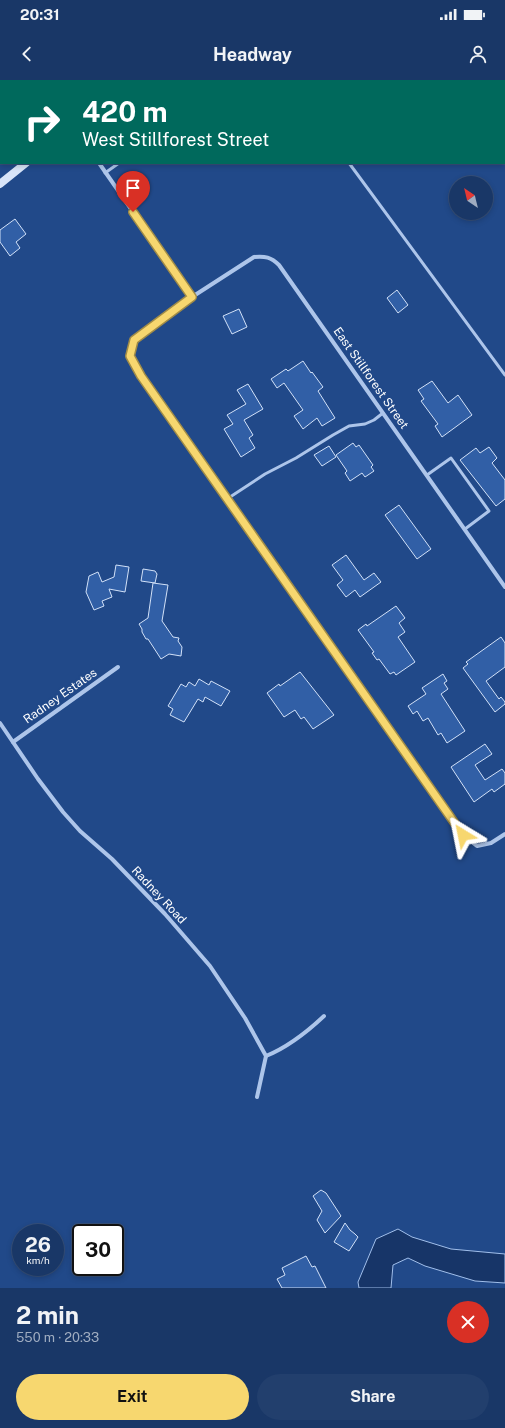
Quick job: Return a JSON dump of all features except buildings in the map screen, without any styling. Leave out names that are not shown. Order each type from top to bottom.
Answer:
[{"type":"main road","points":[[0,184],[25,164]]},
{"type":"street","points":[[100,164],[192,297],[134,340],[130,356],[141,376],[463,835],[477,846],[491,843],[505,834]]},
{"type":"street","name":"East Stillforest Street","points":[[192,297],[254,257],[264,256],[272,258],[279,265],[505,587]]},
{"type":"street","name":"Radney Estates","points":[[13,742],[118,667]]},
{"type":"street","name":"Radney Road","points":[[0,723],[38,779],[63,812],[80,830],[112,859],[210,966],[245,1018],[266,1056]]},
{"type":"street","points":[[256,1096],[266,1056],[276,1052],[305,1033],[324,1016]]},
{"type":"lane","points":[[105,173],[118,164]]},
{"type":"lane","points":[[350,164],[505,375]]},
{"type":"lane","points":[[227,499],[265,474],[296,458],[333,434],[349,426],[365,424],[374,420],[383,413]]},
{"type":"lane","points":[[427,475],[451,458],[489,511],[465,529]]},
{"type":"water","points":[[398,1229],[412,1237],[451,1249],[505,1254],[505,1283],[475,1281],[425,1266],[408,1258],[393,1265],[391,1288],[359,1288],[358,1282],[376,1239]]},
{"type":"route","points":[[133,212],[192,297],[134,340],[130,356],[141,376],[463,835]]}]
